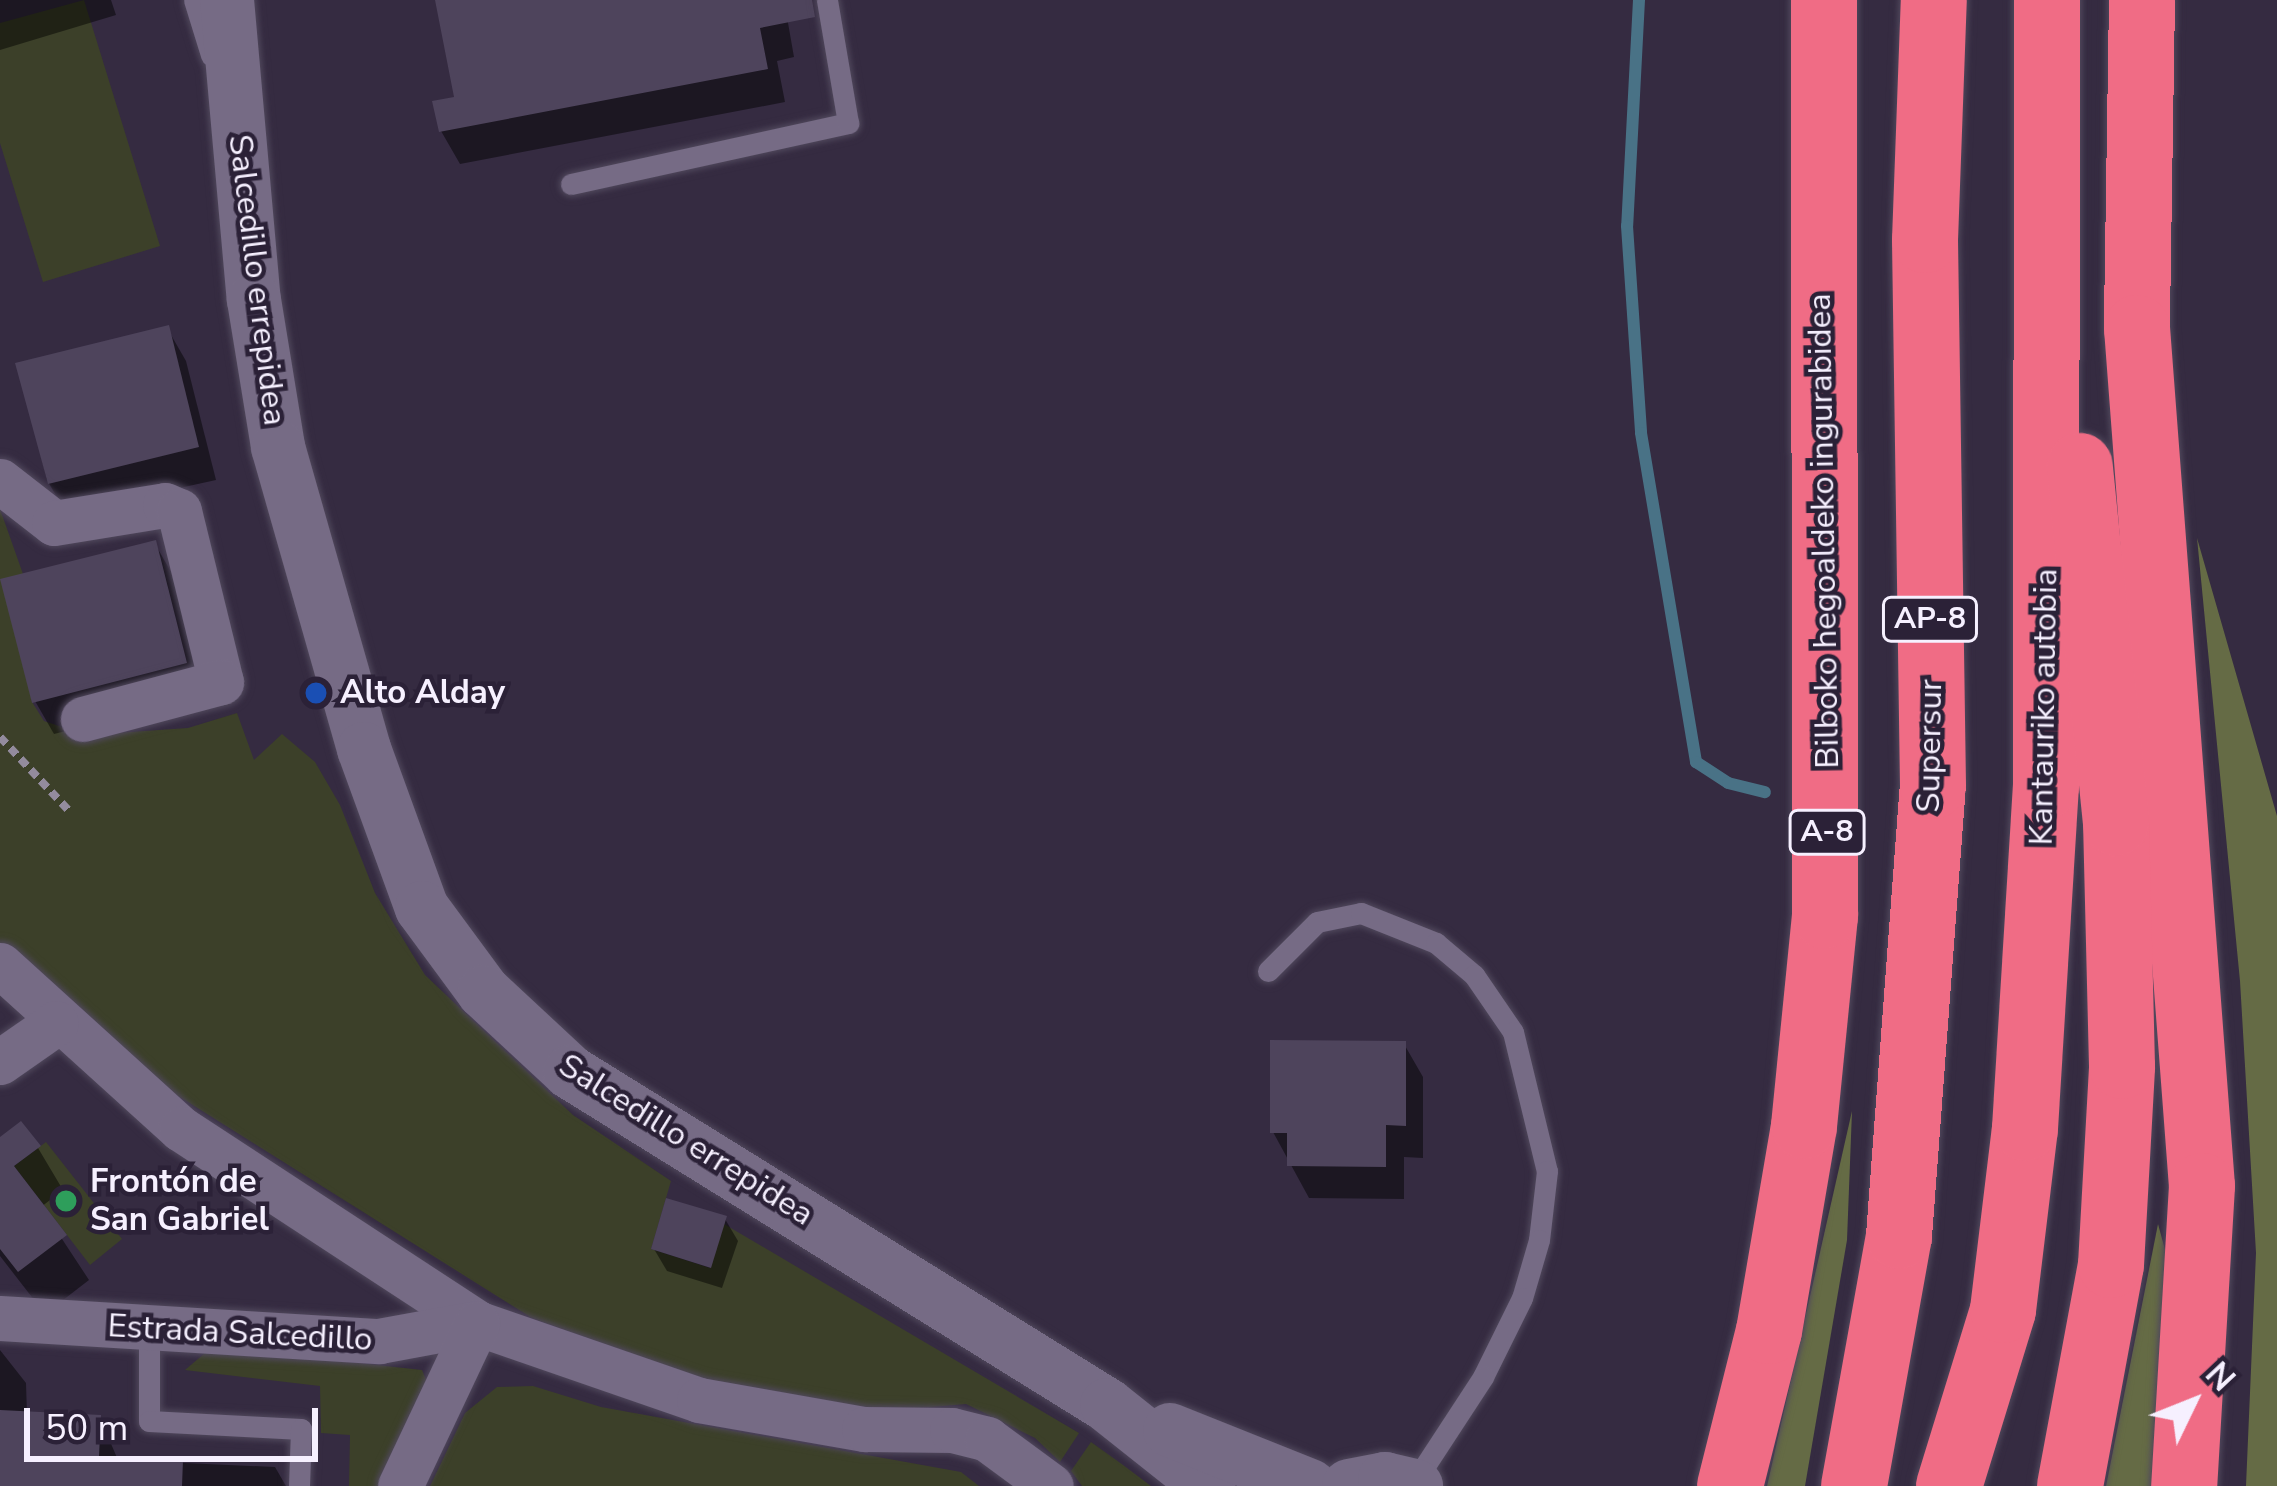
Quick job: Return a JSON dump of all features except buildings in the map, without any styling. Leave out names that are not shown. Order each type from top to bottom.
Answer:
[{"type":"highway","name":"Bilboko hegoaldeko ingurabidea","points":[[1730,1486],[1796,1172],[1825,916],[1824,0]]},
{"type":"highway","name":"Supersur","points":[[1854,1486],[1899,1236],[1933,786],[1925,240],[1934,0]]},
{"type":"highway","name":"Kantauriko autobia","points":[[1978,1410],[2003,1310],[2025,1128],[2046,786],[2047,0]]},
{"type":"highway","points":[[2142,0],[2138,328],[2202,1186],[2184,1486]]},
{"type":"highway","points":[[2044,207],[2101,625],[2121,924],[2111,1265],[2071,1486]]},
{"type":"highway","points":[[2202,1186],[2227,1247],[2224,1486]]},
{"type":"highway","points":[[1949,1486],[1978,1410]]},
{"type":"highway","points":[[1971,1486],[1978,1410]]},
{"type":"street","name":"Salcedillo errepidea","points":[[227,0],[236,117],[278,447],[351,706],[422,908],[484,992],[570,1072],[1107,1405]]},
{"type":"street","points":[[0,482],[54,523],[165,505],[178,511],[221,682],[83,719]]},
{"type":"street","points":[[0,965],[56,1023],[251,1180],[477,1323],[400,1486]]},
{"type":"street","points":[[0,1063],[56,1023]]},
{"type":"street","name":"Estrada Salcedillo","points":[[0,1318],[379,1341],[477,1323],[699,1400],[824,1424],[952,1430],[987,1439],[1051,1486]]},
{"type":"street","points":[[1107,1405],[1209,1486]]},
{"type":"street","points":[[1107,1405],[1310,1486]]},
{"type":"street","points":[[1349,1486],[1385,1478],[1414,1485]]},
{"type":"lane","points":[[194,0],[236,117]]},
{"type":"lane","points":[[571,184],[848,123],[827,0]]},
{"type":"lane","points":[[1268,971],[1317,922],[1361,913],[1436,943],[1474,976],[1513,1032],[1546,1171],[1539,1240],[1522,1298],[1483,1377],[1414,1485]]},
{"type":"lane","points":[[149,1330],[149,1420],[301,1429],[299,1486]]},
{"type":"path","points":[[0,737],[71,813]]},
{"type":"green space","points":[[84,0],[160,246],[43,282],[0,143],[0,23]]},
{"type":"green space","points":[[0,509],[23,574],[32,702],[44,721],[86,735],[188,728],[237,713],[254,760],[282,734],[315,762],[340,805],[375,893],[425,975],[573,1115],[671,1181],[651,1249],[710,1268],[724,1224],[1079,1433],[1060,1462],[1035,1438],[966,1404],[885,1411],[769,1403],[532,1318],[148,1077],[0,945]]},
{"type":"green space","points":[[2197,538],[2277,816],[2277,1486],[2246,1486],[2256,1253],[2240,981]]},
{"type":"green space","points":[[1852,1111],[1847,1240],[1805,1486],[1767,1486]]},
{"type":"green space","name":"Frontón de San Gabriel","points":[[46,1142],[122,1239],[90,1265],[14,1166]]},
{"type":"green space","points":[[2158,1224],[2170,1268],[2159,1486],[2106,1486]]},
{"type":"green space","points":[[212,1347],[422,1370],[428,1384],[380,1486],[349,1486],[350,1435],[321,1433],[320,1386],[185,1370]]},
{"type":"green space","points":[[533,1386],[601,1407],[961,1472],[979,1486],[430,1486],[465,1413],[497,1387]]},
{"type":"green space","points":[[1091,1442],[1151,1486],[1082,1486],[1071,1471]]},
{"type":"waterway","points":[[1639,0],[1627,226],[1641,433],[1696,762],[1728,783],[1765,792]]},
{"type":"place","name":"Alto Alday","points":[[316,693]]},
{"type":"place","name":"Frontón de San Gabriel","points":[[66,1201]]}]
